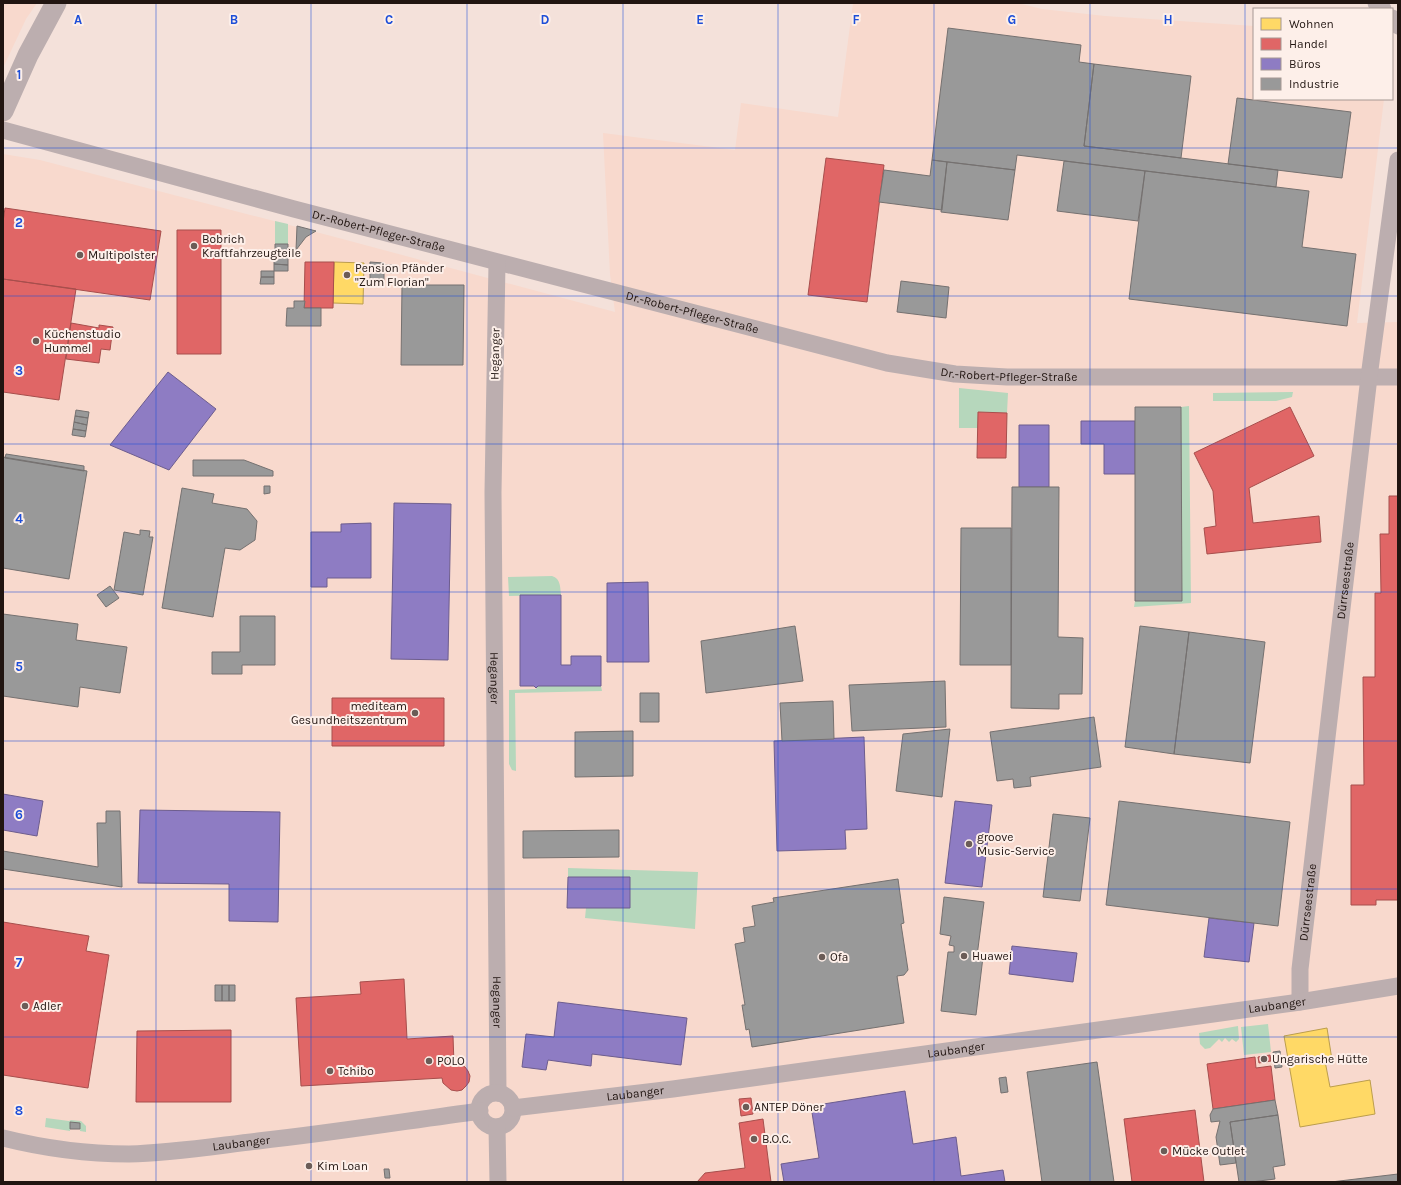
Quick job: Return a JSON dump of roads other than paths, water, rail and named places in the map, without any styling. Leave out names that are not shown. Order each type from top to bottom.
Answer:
[{"type":"street","points":[[3,111],[28,54],[56,3]]},
{"type":"street","name":"Dr.-Robert-Pfleger-Straße","points":[[3,130],[497,263],[887,363],[955,374],[1007,377],[1398,377]]},
{"type":"street","name":"Dürrseestraße","points":[[1300,1002],[1300,969],[1369,377],[1398,160]]},
{"type":"street","name":"Heganger","points":[[497,263],[493,492],[498,1092]]},
{"type":"street","name":"Laubanger","points":[[513,1108],[673,1089],[1300,1002],[1398,986]]},
{"type":"street","points":[[498,1092],[510,1099],[513,1108],[512,1117],[507,1122],[497,1126],[487,1124],[480,1116],[480,1105],[482,1100],[488,1095],[498,1092]]},
{"type":"street","name":"Laubanger","points":[[3,1138],[27,1144],[130,1154],[282,1138],[480,1111]]},
{"type":"street","points":[[497,1126],[498,1182]]},
{"type":"place","name":"Bobrich Kraftfahrzeugteile","points":[[194,246]]},
{"type":"place","name":"Multipolster","points":[[80,255]]},
{"type":"place","name":"Pension Pfänder \"Zum Florian\"","points":[[347,275]]},
{"type":"place","name":"Küchenstudio Hummel","points":[[36,341]]},
{"type":"place","name":"mediteam Gesundheitszentrum","points":[[415,713]]},
{"type":"place","name":"groove Music-Service","points":[[969,844]]},
{"type":"place","name":"Huawei","points":[[964,956]]},
{"type":"place","name":"Ofa","points":[[822,957]]},
{"type":"place","name":"Adler","points":[[25,1006]]},
{"type":"place","name":"Ungarische Hütte","points":[[1264,1059]]},
{"type":"place","name":"POLO","points":[[429,1061]]},
{"type":"place","name":"Tchibo","points":[[330,1071]]},
{"type":"place","name":"ANTEP Döner","points":[[746,1107]]},
{"type":"place","name":"B.O.C.","points":[[754,1139]]},
{"type":"place","name":"Mücke Outlet","points":[[1164,1151]]},
{"type":"place","name":"Kim Loan","points":[[309,1166]]}]
